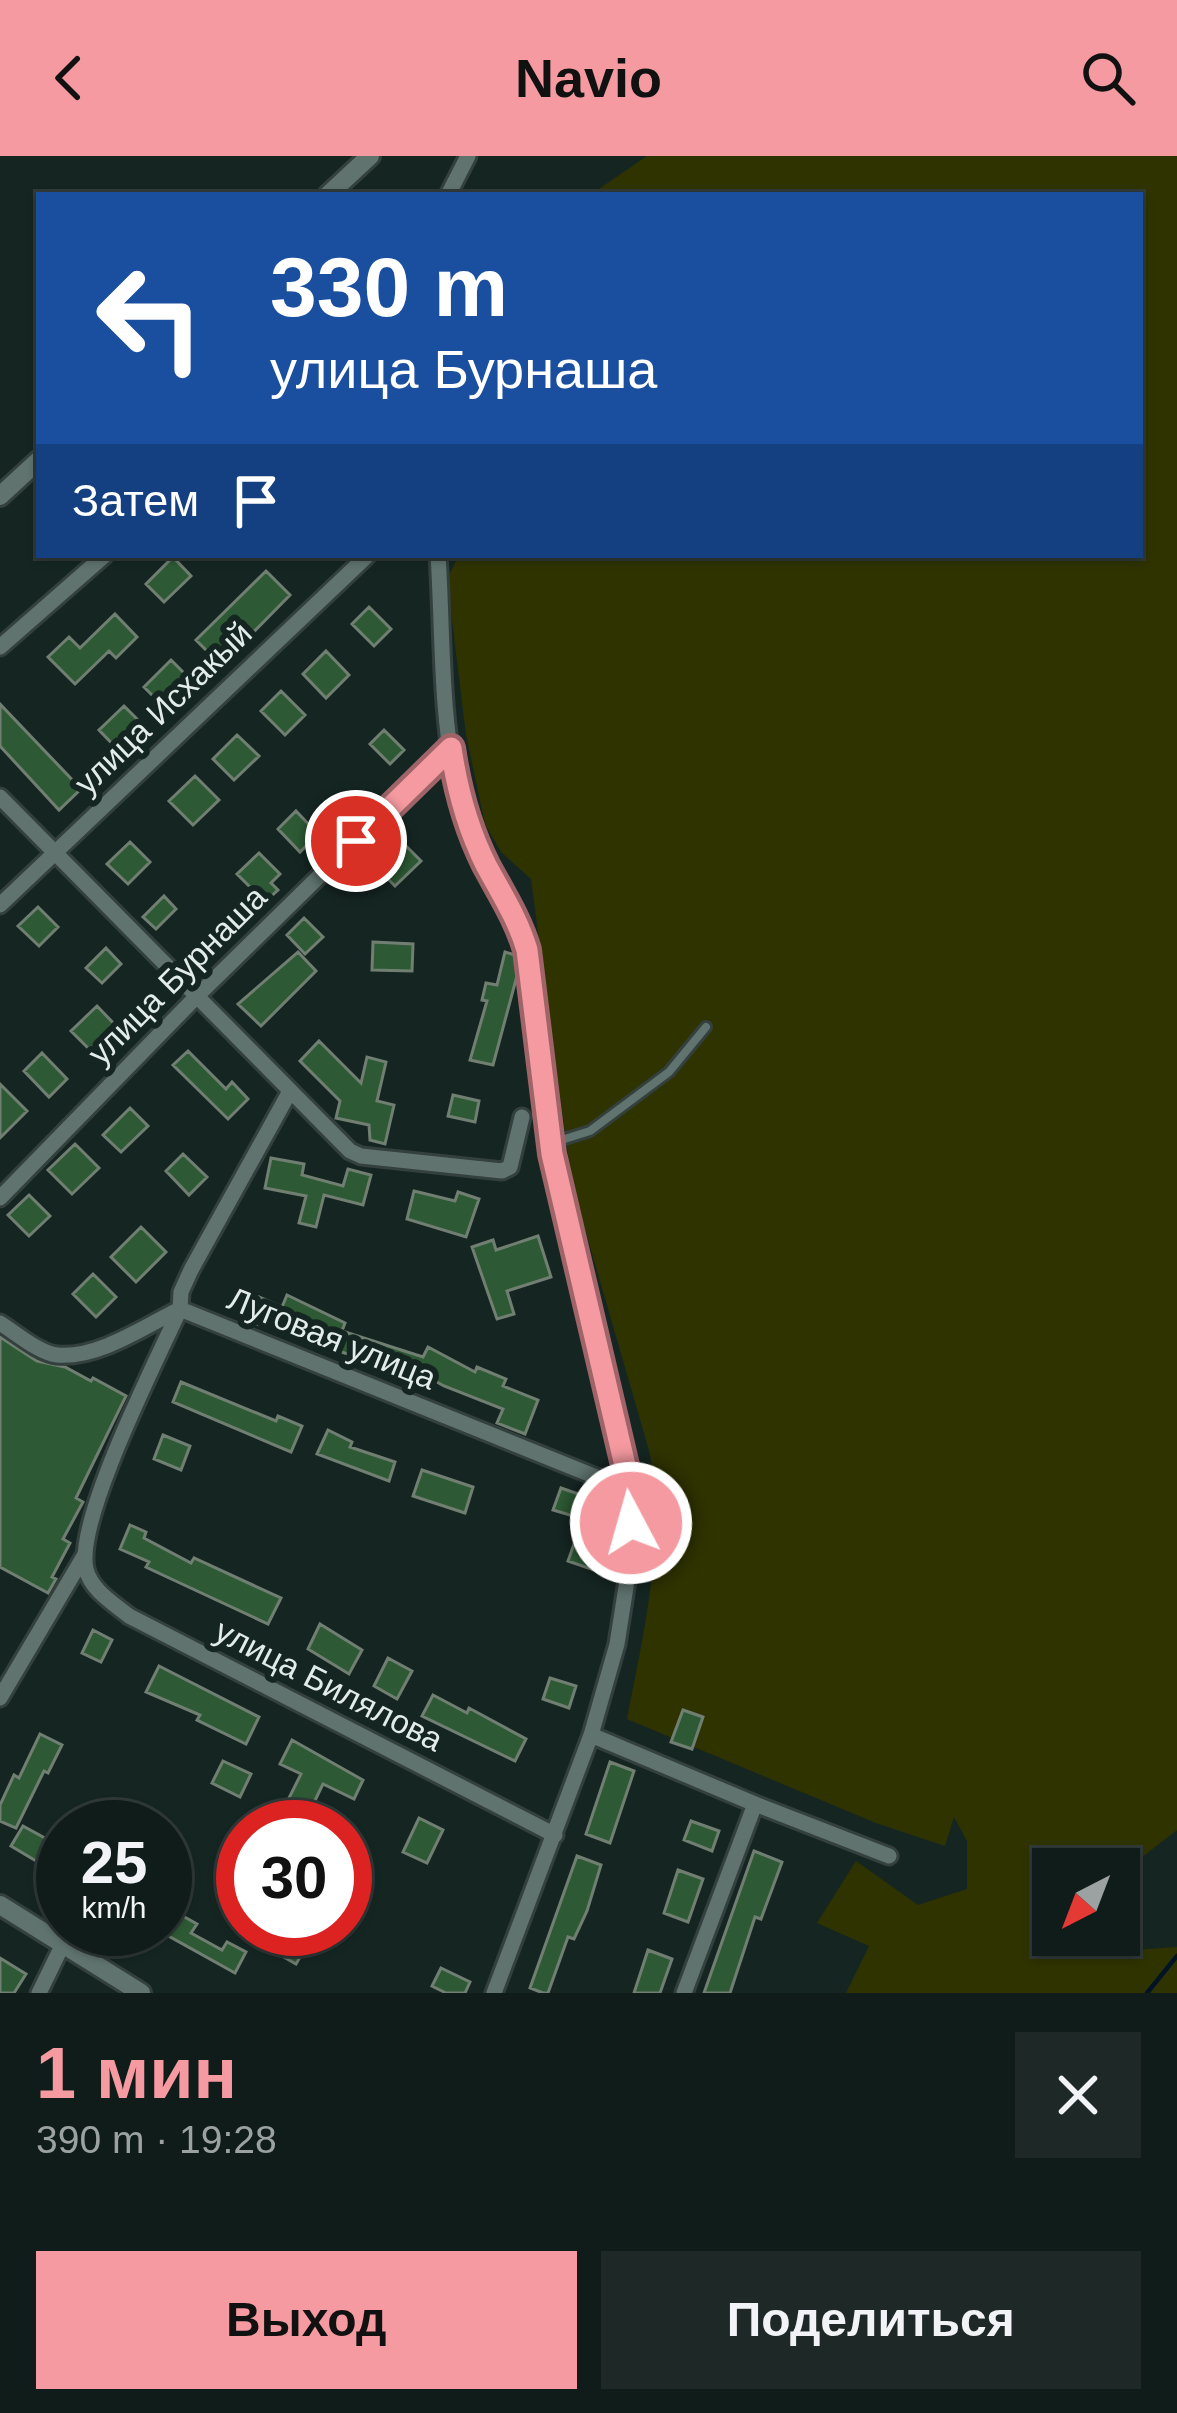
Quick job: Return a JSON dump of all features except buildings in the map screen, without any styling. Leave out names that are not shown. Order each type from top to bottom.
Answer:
[{"type":"street","points":[[331,192],[370,156]]},
{"type":"street","points":[[450,192],[468,156]]},
{"type":"street","points":[[0,496],[36,463]]},
{"type":"street","points":[[0,647],[102,558]]},
{"type":"street","name":"улица Исхакый","points":[[0,905],[365,558]]},
{"type":"street","points":[[437,558],[457,790],[527,950],[550,1144],[631,1491],[631,1556],[617,1644],[591,1735],[494,1993]]},
{"type":"street","name":"улица Бурнаша","points":[[0,1198],[196,997],[451,748]]},
{"type":"street","points":[[0,797],[340,1144],[362,1156],[502,1171],[510,1167],[522,1117]]},
{"type":"street","name":"Луговая улица","points":[[289,1093],[191,1270],[181,1292],[180,1309],[631,1491]]},
{"type":"street","points":[[0,1323],[53,1355],[74,1354],[99,1348],[180,1309]]},
{"type":"street","points":[[0,1698],[85,1555],[90,1526],[117,1452],[180,1309]]},
{"type":"street","name":"улица Билялова","points":[[85,1555],[86,1574],[102,1595],[129,1616],[555,1835]]},
{"type":"street","points":[[591,1735],[889,1856]]},
{"type":"street","points":[[684,1993],[755,1804]]},
{"type":"street","points":[[0,1905],[36,1927]]},
{"type":"street","points":[[39,1993],[57,1956]]},
{"type":"street","points":[[82,1956],[141,1993]]},
{"type":"lane","points":[[550,1144],[590,1131],[669,1072],[706,1027]]},
{"type":"green space","points":[[647,156],[1177,156],[1177,1830],[1140,1859],[1140,1848],[1032,1848],[1032,1956],[1140,1956],[1140,1950],[1177,1947],[1177,1993],[846,1993],[869,1946],[817,1923],[856,1861],[918,1905],[967,1889],[967,1841],[954,1817],[945,1846],[876,1823],[627,1719],[654,1556],[650,1454],[572,1184],[531,879],[501,852],[485,824],[466,735],[447,579],[458,558],[1143,558],[1143,192],[594,192]]},
{"type":"waterway","points":[[1147,1993],[1177,1956]]},
{"type":"route","points":[[356,841],[451,748],[457,790],[472,832],[519,923],[527,950],[552,1154],[631,1491],[631,1523]]}]
